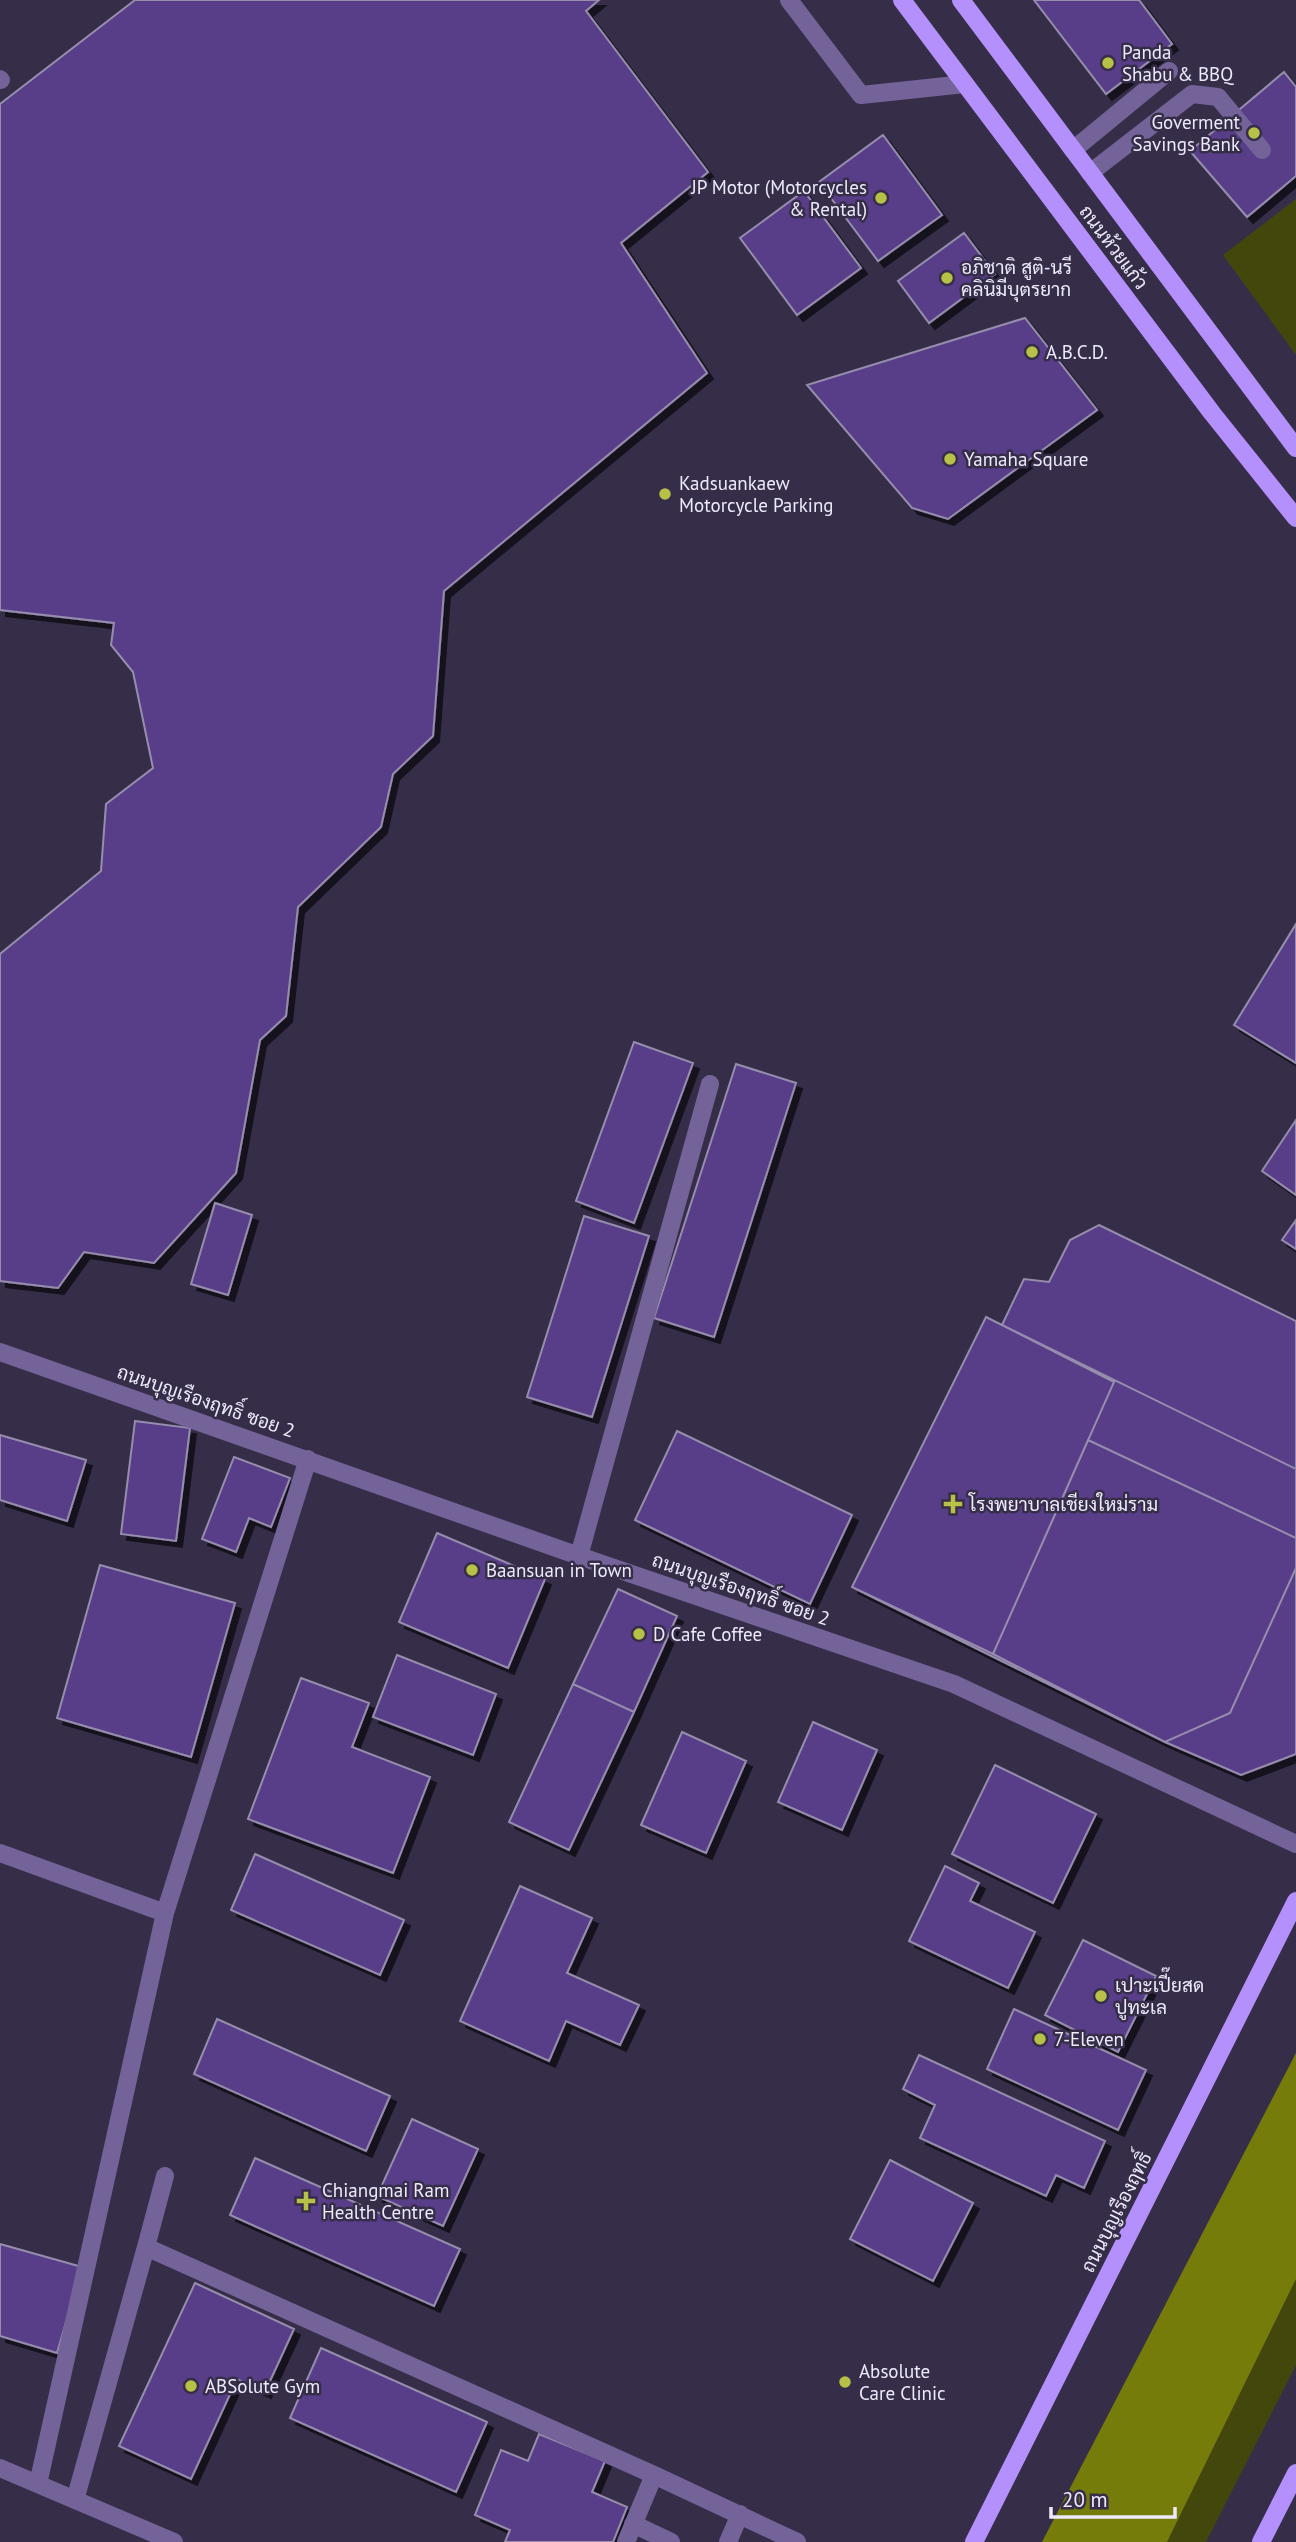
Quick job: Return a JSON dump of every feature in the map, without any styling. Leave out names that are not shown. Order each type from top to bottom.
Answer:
[{"type":"main road","name":"ถนนห้วยแก้ว","points":[[902,0],[1212,413],[1296,518]]},
{"type":"main road","name":"ถนนห้วยแก้ว","points":[[961,0],[1296,448]]},
{"type":"main road","name":"ถนนบุญเรืองฤทธิ์","points":[[974,2542],[1296,1900]]},
{"type":"main road","points":[[1261,2542],[1296,2473]]},
{"type":"street","points":[[789,0],[861,95],[965,84]]},
{"type":"street","points":[[1073,150],[1169,71]]},
{"type":"street","points":[[1090,173],[1192,94],[1217,97],[1262,150]]},
{"type":"street","points":[[579,1556],[710,1084]]},
{"type":"street","name":"ถนนบุญเรืองฤทธิ์ ซอย 2","points":[[0,1352],[308,1458],[579,1556],[954,1684],[1296,1844]]},
{"type":"street","points":[[38,2484],[165,1913],[308,1458]]},
{"type":"street","points":[[0,1853],[165,1913]]},
{"type":"street","points":[[75,2500],[165,2176]]},
{"type":"street","points":[[146,2247],[797,2542]]},
{"type":"street","points":[[0,2468],[174,2542]]},
{"type":"street","points":[[625,2542],[654,2476]]},
{"type":"street","points":[[727,2542],[740,2514]]},
{"type":"street","points":[[633,2524],[671,2542]]},
{"type":"shaded area","points":[[1296,199],[1296,355],[1223,255]]},
{"type":"shaded area","points":[[1296,2053],[1296,2279],[1167,2542],[1042,2542]]},
{"type":"shaded area","points":[[1296,2279],[1296,2365],[1206,2542],[1167,2542]]},
{"type":"building","points":[[135,0],[599,0],[586,11],[708,172],[621,243],[707,373],[444,591],[433,736],[393,774],[381,827],[298,907],[286,1016],[260,1040],[236,1173],[154,1263],[84,1252],[58,1288],[0,1281],[0,954],[101,871],[106,804],[153,768],[133,672],[111,645],[114,623],[0,610],[0,104]]},
{"type":"building","points":[[1034,0],[1139,0],[1172,44],[1106,94]]},
{"type":"building","name":"Goverment Savings Bank","points":[[1284,72],[1296,87],[1296,176],[1247,217],[1190,151]]},
{"type":"building","name":"JP Motor (Motorcycles & Rental)","points":[[883,135],[942,215],[878,261],[819,182]]},
{"type":"building","points":[[804,191],[861,268],[797,315],[740,238]]},
{"type":"building","name":"อภิชาติ สูติ-นรี คลินิมีบุตรยาก","points":[[964,233],[995,274],[929,323],[898,281]]},
{"type":"building","name":"Yamaha Square","points":[[1025,318],[1097,410],[948,519],[912,508],[807,385]]},
{"type":"building","points":[[1296,924],[1296,1063],[1234,1025]]},
{"type":"building","points":[[634,1042],[693,1063],[634,1223],[576,1201]]},
{"type":"building","points":[[736,1064],[796,1083],[714,1337],[654,1318]]},
{"type":"building","points":[[1296,1120],[1296,1195],[1262,1171]]},
{"type":"building","points":[[215,1203],[252,1215],[228,1295],[191,1284]]},
{"type":"building","points":[[584,1216],[649,1236],[592,1417],[527,1397]]},
{"type":"building","points":[[1296,1220],[1296,1249],[1282,1240]]},
{"type":"building","name":"โรงพยาบาลเชียงใหม่ราม","points":[[1099,1225],[1296,1321],[1296,1754],[1241,1775],[1165,1742],[852,1587],[986,1317],[1002,1325],[1024,1279],[1049,1282],[1070,1240]]},
{"type":"building","points":[[1099,1225],[1296,1321],[1296,1469],[1002,1325],[1024,1279],[1049,1282],[1070,1240]]},
{"type":"building","points":[[986,1317],[1114,1382],[993,1654],[852,1587]]},
{"type":"building","points":[[135,1421],[190,1428],[176,1541],[121,1534]]},
{"type":"building","points":[[677,1431],[852,1515],[810,1604],[635,1520]]},
{"type":"building","points":[[0,1435],[86,1460],[67,1521],[0,1500]]},
{"type":"building","points":[[1088,1440],[1296,1538],[1296,1568],[1230,1713],[1165,1742],[993,1654]]},
{"type":"building","points":[[234,1457],[290,1478],[271,1527],[249,1518],[236,1552],[202,1539]]},
{"type":"building","points":[[437,1533],[545,1579],[508,1668],[399,1622]]},
{"type":"building","points":[[100,1565],[235,1603],[191,1757],[57,1718]]},
{"type":"building","points":[[618,1589],[677,1616],[634,1712],[573,1684]]},
{"type":"building","points":[[397,1655],[496,1694],[473,1755],[373,1717]]},
{"type":"building","points":[[301,1678],[369,1703],[352,1747],[430,1777],[393,1873],[248,1819]]},
{"type":"building","points":[[573,1684],[634,1712],[569,1850],[509,1822]]},
{"type":"building","points":[[813,1722],[877,1750],[842,1830],[778,1802]]},
{"type":"building","points":[[682,1732],[746,1761],[706,1853],[641,1825]]},
{"type":"building","points":[[995,1765],[1096,1814],[1053,1903],[952,1854]]},
{"type":"building","points":[[255,1854],[404,1920],[380,1975],[231,1910]]},
{"type":"building","points":[[945,1866],[979,1883],[970,1901],[1035,1932],[1008,1988],[909,1941]]},
{"type":"building","points":[[520,1886],[592,1918],[567,1973],[639,2005],[620,2045],[566,2021],[549,2061],[460,2021]]},
{"type":"building","name":"เปาะเปี๊ยสด ปูทะเล","points":[[1083,1940],[1156,1976],[1118,2052],[1045,2015]]},
{"type":"building","name":"7-Eleven","points":[[1014,2009],[1146,2070],[1118,2130],[987,2069]]},
{"type":"building","points":[[217,2019],[390,2096],[366,2151],[194,2074]]},
{"type":"building","points":[[919,2055],[1105,2141],[1084,2188],[1056,2175],[1046,2196],[920,2138],[935,2105],[903,2089]]},
{"type":"building","points":[[412,2119],[478,2149],[443,2226],[377,2196]]},
{"type":"building","points":[[255,2158],[460,2249],[434,2306],[230,2215]]},
{"type":"building","points":[[890,2160],[973,2203],[933,2281],[850,2239]]},
{"type":"building","points":[[0,2244],[82,2267],[57,2353],[0,2336]]},
{"type":"building","name":"ABSolute Gym","points":[[195,2283],[294,2329],[265,2392],[237,2379],[191,2479],[119,2446]]},
{"type":"building","points":[[321,2348],[487,2422],[456,2492],[290,2418]]},
{"type":"building","points":[[539,2434],[605,2461],[592,2492],[627,2507],[613,2542],[505,2542],[510,2530],[475,2515],[501,2450],[528,2461]]},
{"type":"place","name":"Panda Shabu & BBQ","points":[[1108,63]]},
{"type":"place","name":"Goverment Savings Bank","points":[[1254,133]]},
{"type":"place","name":"JP Motor (Motorcycles & Rental)","points":[[881,198]]},
{"type":"place","name":"อภิชาติ สูติ-นรี คลินิมีบุตรยาก","points":[[947,278]]},
{"type":"place","name":"A.B.C.D.","points":[[1032,352]]},
{"type":"place","name":"Yamaha Square","points":[[950,459]]},
{"type":"place","name":"Kadsuankaew Motorcycle Parking","points":[[665,494]]},
{"type":"place","name":"โรงพยาบาลเชียงใหม่ราม","points":[[953,1504]]},
{"type":"place","name":"Baansuan in Town","points":[[472,1570]]},
{"type":"place","name":"D Cafe Coffee","points":[[639,1634]]},
{"type":"place","name":"เปาะเปี๊ยสด ปูทะเล","points":[[1101,1996]]},
{"type":"place","name":"7-Eleven","points":[[1040,2039]]},
{"type":"place","name":"Chiangmai Ram Health Centre","points":[[306,2201]]},
{"type":"place","name":"Absolute Care Clinic","points":[[845,2382]]},
{"type":"place","name":"ABSolute Gym","points":[[191,2386]]}]
